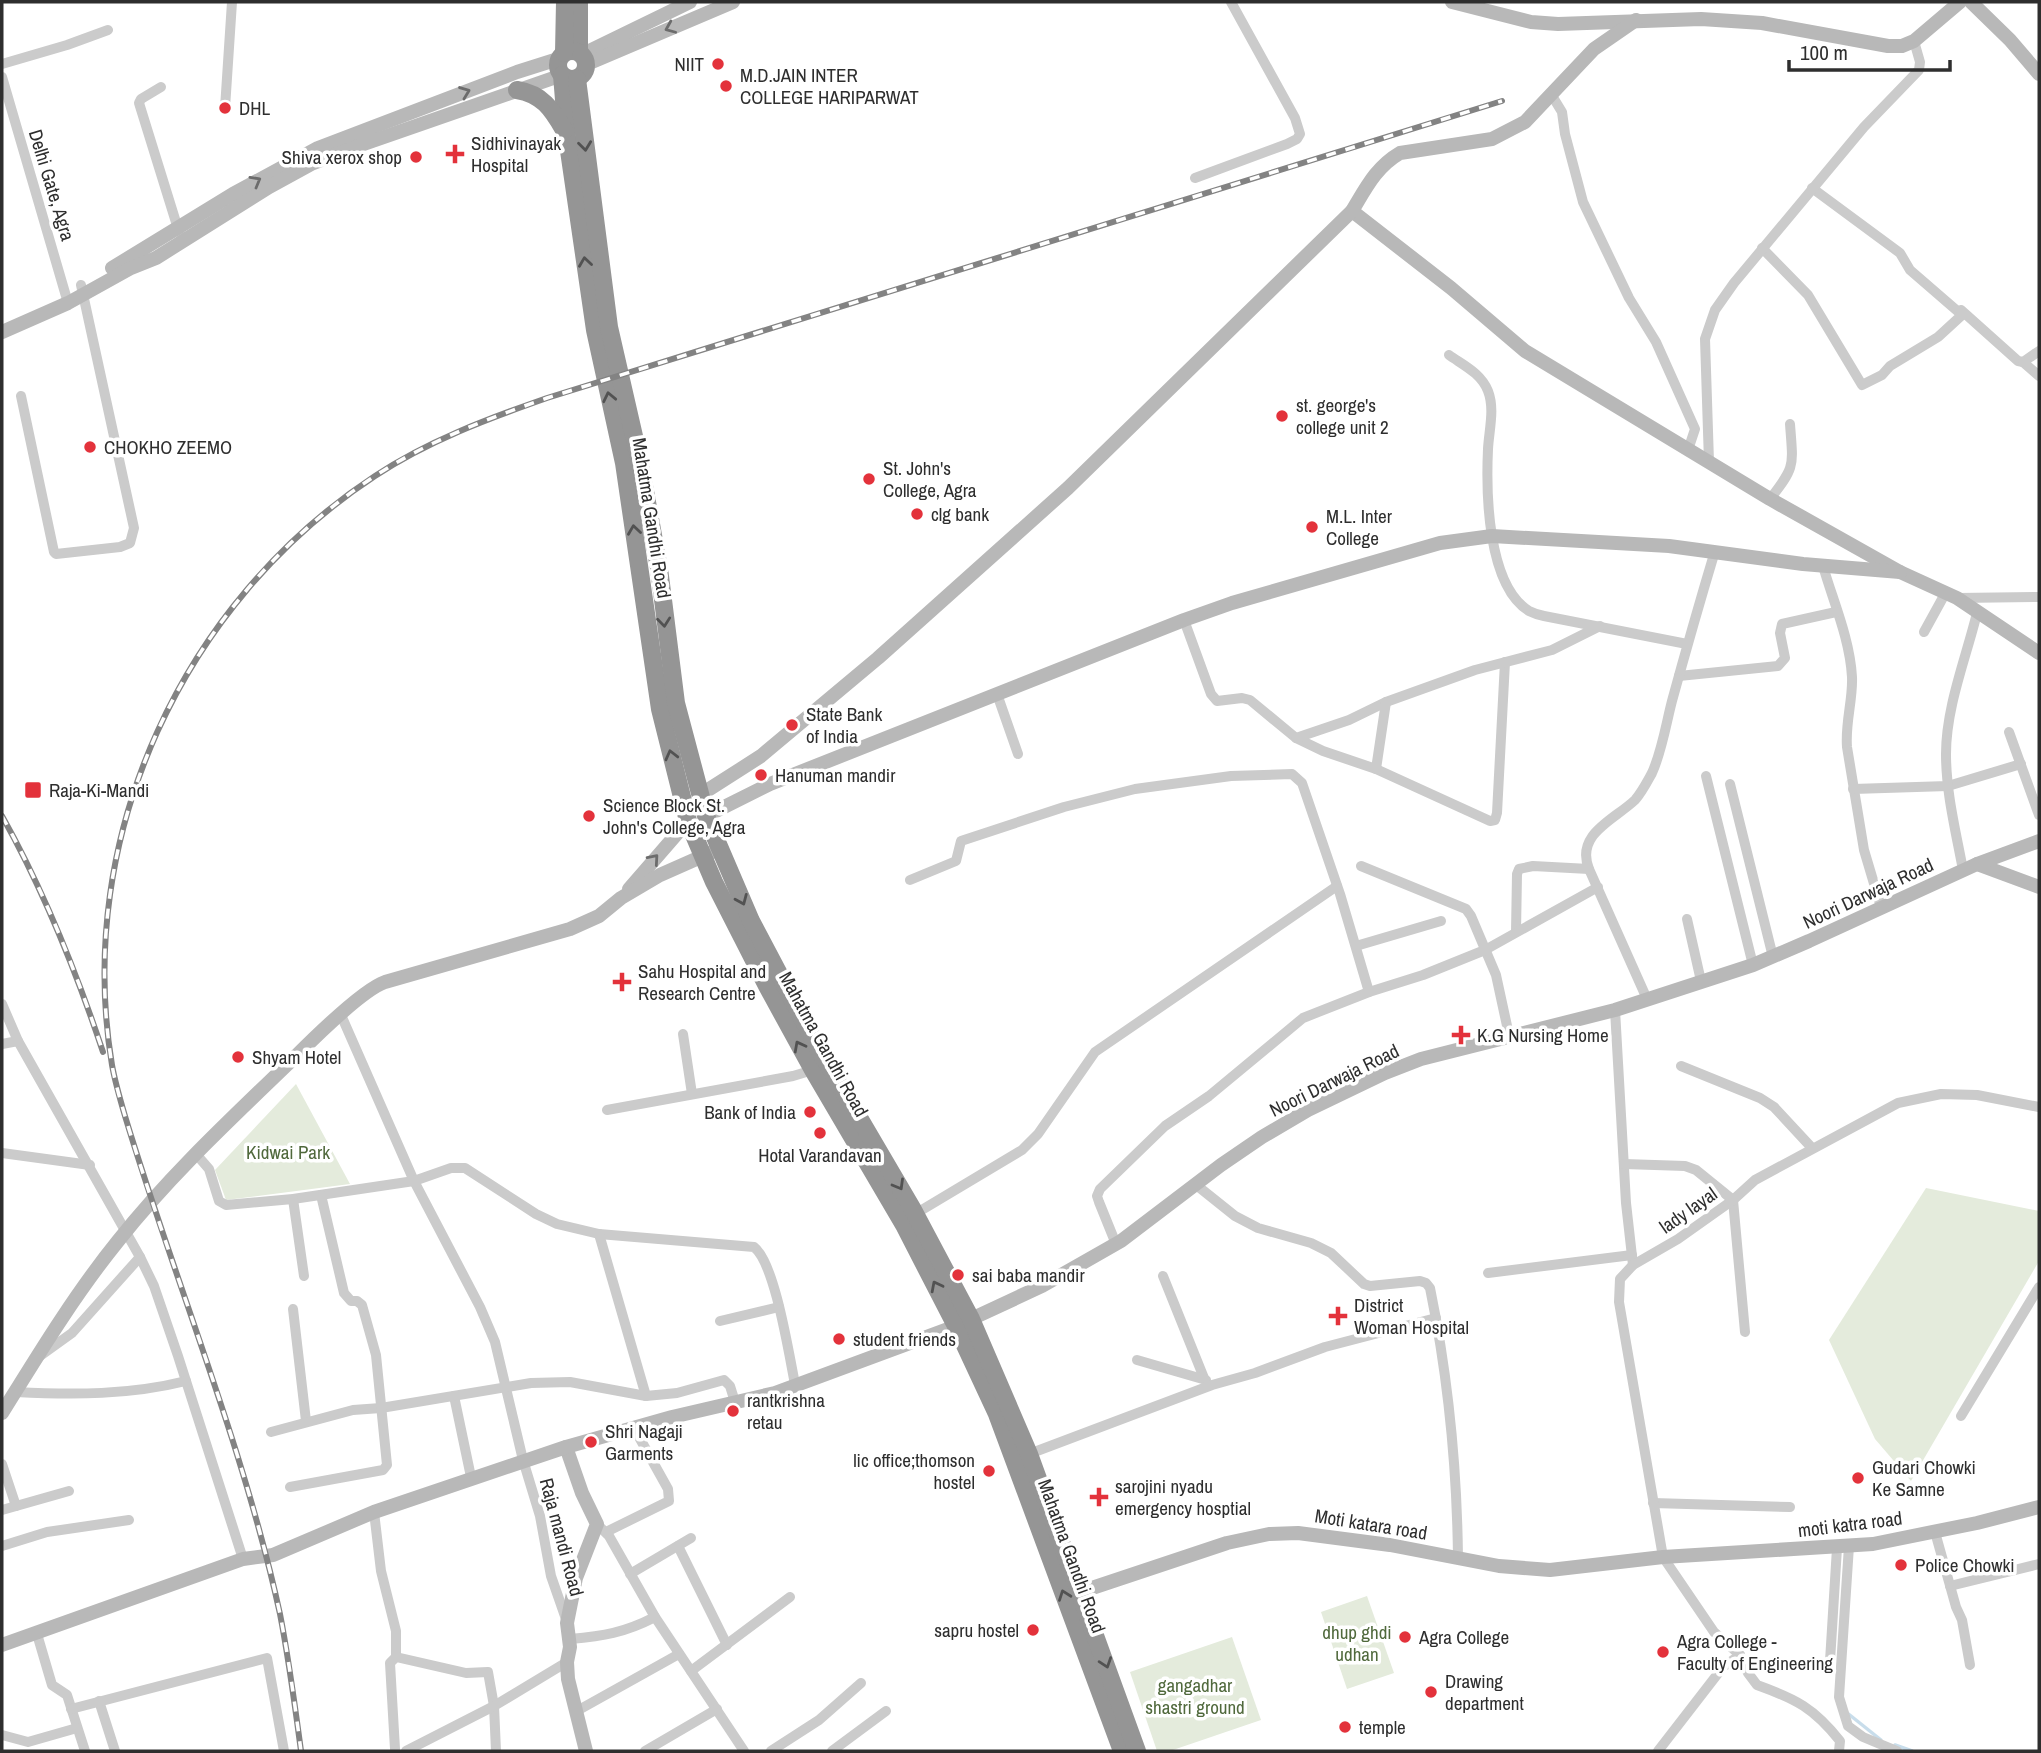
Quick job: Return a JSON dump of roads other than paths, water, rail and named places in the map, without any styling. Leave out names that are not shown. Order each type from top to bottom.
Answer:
[{"type":"highway","name":"Mahatma Gandhi Road","points":[[565,2],[602,328]]},
{"type":"highway","name":"Mahatma Gandhi Road","points":[[579,2],[567,137],[602,328],[631,461],[659,568],[676,703],[706,816],[751,921],[817,1046],[915,1214],[1029,1454],[1137,1751]]},
{"type":"highway","points":[[517,90],[530,92],[549,106],[567,137]]},
{"type":"highway","name":"Mahatma Gandhi Road","points":[[631,461],[660,709],[688,821],[702,856],[813,1070],[904,1226],[964,1322],[1122,1751]]},
{"type":"street","points":[[225,108],[232,2]]},
{"type":"street","points":[[2,332],[180,235],[318,148],[517,90],[690,2]]},
{"type":"street","points":[[373,133],[517,72],[573,62],[733,2]]},
{"type":"street","points":[[1195,178],[1287,144],[1297,139],[1300,134],[1295,118],[1231,2]]},
{"type":"street","points":[[1452,2],[1531,22],[1558,24],[1701,19],[1762,23],[1888,46],[1902,46],[1914,41],[1960,2]]},
{"type":"street","points":[[1971,2],[2010,40],[2039,74]]},
{"type":"street","points":[[700,795],[761,756],[878,658],[1068,488],[1352,211],[1375,173],[1400,153],[1492,139],[1525,122],[1594,49],[1636,20]]},
{"type":"street","points":[[2,64],[108,30]]},
{"type":"street","points":[[1709,462],[1705,339],[1715,310],[1812,188],[1864,127],[1919,70],[1920,62],[1914,41]]},
{"type":"street","name":"Delhi Gate, Agra","points":[[2,77],[63,301]]},
{"type":"street","points":[[161,86],[139,103],[180,235]]},
{"type":"street","points":[[1551,94],[1562,112],[1583,202],[1629,298],[1656,342],[1695,429],[1688,450]]},
{"type":"street","points":[[2,123],[15,124]]},
{"type":"street","points":[[1762,248],[1808,295],[1862,385],[1882,375],[1890,366],[1938,337],[1962,315],[1910,270],[1900,253],[1812,188]]},
{"type":"street","points":[[1352,211],[1451,288],[1525,351],[1769,499],[1900,572],[1951,595],[2039,653]]},
{"type":"street","points":[[21,396],[54,552],[56,554],[107,549],[130,543],[134,528],[83,290]]},
{"type":"street","points":[[1961,310],[2013,358],[2023,362],[2039,376]]},
{"type":"street","points":[[2023,362],[2039,351]]},
{"type":"street","points":[[1448,355],[1476,374],[1488,392],[1492,415],[1488,477],[1492,536],[1507,585],[1518,601],[1529,611],[1544,616],[1687,644]]},
{"type":"street","points":[[1769,499],[1788,476],[1791,467],[1790,425]]},
{"type":"street","points":[[706,816],[751,794],[1184,620],[1255,596],[1440,543],[1492,536],[1656,545],[1823,566],[1900,572]]},
{"type":"street","points":[[1647,999],[1589,869],[1586,852],[1589,840],[1597,830],[1634,800],[1653,770],[1714,551]]},
{"type":"street","points":[[1823,566],[1852,672],[1846,730],[1853,789],[1864,850],[1881,907]]},
{"type":"street","points":[[1951,595],[2039,597]]},
{"type":"street","points":[[1924,632],[1951,595]]},
{"type":"street","points":[[1679,676],[1777,666],[1785,658],[1780,634],[1782,624],[1836,612]]},
{"type":"street","points":[[1963,870],[1948,786],[1946,751],[1950,723],[1977,612]]},
{"type":"street","points":[[1184,620],[1214,699],[1221,702],[1242,698],[1250,700],[1296,738],[1323,751],[1376,769],[1490,821],[1495,820],[1497,813],[1506,662]]},
{"type":"street","points":[[1296,738],[1475,670],[1552,650],[1600,626]]},
{"type":"street","points":[[997,694],[1018,754]]},
{"type":"street","points":[[1376,769],[1386,702]]},
{"type":"street","points":[[2009,732],[2039,815]]},
{"type":"street","points":[[1853,789],[1948,786],[2021,764]]},
{"type":"street","points":[[736,773],[751,794]]},
{"type":"street","points":[[910,880],[956,861],[961,841],[1052,811],[1135,789],[1231,776],[1292,774],[1302,783],[1369,992]]},
{"type":"street","points":[[1706,776],[1753,965]]},
{"type":"street","points":[[1730,784],[1773,957]]},
{"type":"street","points":[[621,898],[688,821]]},
{"type":"street","name":"Noori Darwaja Road","points":[[2,1645],[243,1559],[273,1555],[374,1512],[471,1477],[634,1427],[775,1393],[964,1322],[1042,1286],[1116,1244],[1262,1137],[1351,1088],[1420,1059],[1615,1010],[1753,965],[1963,870],[2039,842]]},
{"type":"street","points":[[2,1413],[72,1304],[117,1242],[176,1173],[341,1015],[379,984],[570,929],[599,916],[621,898],[677,866],[720,848]]},
{"type":"street","points":[[1977,864],[2039,887]]},
{"type":"street","points":[[1361,866],[1466,909],[1496,975],[1510,1035]]},
{"type":"street","points":[[1516,932],[1519,869],[1533,866],[1589,869]]},
{"type":"street","points":[[915,1214],[1022,1150],[1038,1133],[1095,1052],[1337,886]]},
{"type":"street","points":[[1116,1244],[1097,1196],[1100,1189],[1165,1126],[1209,1096],[1288,1028],[1320,1010],[1423,975],[1485,950],[1598,887]]},
{"type":"street","points":[[1687,919],[1701,981]]},
{"type":"street","points":[[1356,946],[1441,922]]},
{"type":"street","points":[[2,1004],[18,1041],[90,1165],[155,1286],[243,1559]]},
{"type":"street","points":[[1615,1010],[1632,1260],[1620,1279],[1618,1289],[1663,1557],[1714,1632],[1740,1655],[1748,1673],[1758,1685],[1800,1702],[1818,1716],[1840,1741],[1839,1751]]},
{"type":"street","name":"Raja mandi Road","points":[[341,1015],[414,1181],[495,1342],[523,1460],[540,1516],[551,1576],[568,1623]]},
{"type":"street","points":[[683,1034],[692,1094]]},
{"type":"street","points":[[2,1044],[18,1041]]},
{"type":"street","points":[[1682,1066],[1760,1098],[1774,1107],[1812,1148]]},
{"type":"street","points":[[607,1110],[813,1070]]},
{"type":"street","name":"lady layal","points":[[1632,1260],[1667,1247],[1733,1200],[1755,1180],[1898,1103],[1941,1094],[1977,1095],[2039,1107]]},
{"type":"street","points":[[2,1153],[90,1165]]},
{"type":"street","points":[[196,1154],[209,1169],[219,1201],[223,1204],[321,1195],[414,1181],[451,1168],[465,1168],[536,1214],[557,1224],[599,1234],[754,1247],[763,1256],[779,1307],[795,1384]]},
{"type":"street","points":[[1624,1164],[1685,1166],[1696,1170],[1733,1200],[1745,1332]]},
{"type":"street","points":[[1195,1184],[1235,1216],[1258,1228],[1311,1243],[1331,1253],[1364,1284],[1370,1286],[1420,1280],[1430,1288],[1455,1473],[1458,1558]]},
{"type":"street","points":[[290,1487],[386,1468],[376,1355],[362,1305],[349,1300],[344,1293],[321,1195]]},
{"type":"street","points":[[293,1199],[304,1276]]},
{"type":"street","points":[[599,1234],[646,1396]]},
{"type":"street","points":[[37,1359],[72,1333],[140,1257]]},
{"type":"street","points":[[1488,1273],[1632,1260]]},
{"type":"street","points":[[1163,1276],[1208,1382]]},
{"type":"street","points":[[1961,1416],[2039,1287]]},
{"type":"street","points":[[720,1321],[779,1307]]},
{"type":"street","points":[[293,1309],[306,1422]]},
{"type":"street","points":[[1029,1454],[1208,1382],[1255,1373],[1325,1347],[1436,1318]]},
{"type":"street","points":[[1137,1360],[1208,1382]]},
{"type":"street","points":[[271,1432],[353,1410],[381,1408],[548,1381],[570,1382],[646,1396],[677,1393],[723,1380],[730,1386],[735,1402]]},
{"type":"street","points":[[16,1392],[130,1392],[186,1381]]},
{"type":"street","points":[[454,1396],[471,1477]]},
{"type":"street","points":[[586,1751],[575,1712],[567,1662],[570,1639],[568,1623],[576,1578],[601,1528],[668,1501],[668,1489],[634,1427]]},
{"type":"street","points":[[566,1447],[583,1493],[601,1528],[655,1617],[744,1751]]},
{"type":"street","points":[[2,1464],[16,1506]]},
{"type":"street","points":[[2,1510],[69,1491]]},
{"type":"street","points":[[1653,1503],[1790,1507]]},
{"type":"street","name":"moti katra road","points":[[1663,1557],[1843,1547],[1935,1532],[2039,1507]]},
{"type":"street","points":[[374,1512],[381,1571],[396,1631],[396,1657],[390,1663],[399,1750],[494,1706],[567,1662]]},
{"type":"street","points":[[2,1546],[47,1532],[129,1520]]},
{"type":"street","points":[[1935,1532],[1962,1620],[1970,1665]]},
{"type":"street","name":"Moti katara road","points":[[1080,1592],[1227,1543],[1269,1534],[1298,1533],[1390,1545],[1532,1570],[1663,1557]]},
{"type":"street","points":[[630,1574],[691,1538]]},
{"type":"street","points":[[678,1546],[727,1645]]},
{"type":"street","points":[[1843,1547],[1839,1692],[1848,1726],[1863,1737],[1897,1751]]},
{"type":"street","name":"moti katra road","points":[[1830,1661],[1843,1547]]},
{"type":"street","points":[[1950,1586],[2039,1564]]},
{"type":"street","points":[[691,1671],[790,1597]]},
{"type":"street","points":[[570,1639],[609,1636],[631,1630],[655,1617]]},
{"type":"street","points":[[37,1634],[52,1685],[66,1693],[85,1751]]},
{"type":"street","points":[[575,1712],[679,1654]]},
{"type":"street","points":[[1658,1751],[1723,1667],[1740,1655]]},
{"type":"street","points":[[396,1657],[457,1672],[488,1672],[494,1706],[496,1751]]},
{"type":"street","points":[[71,1709],[267,1658],[284,1751]]},
{"type":"street","points":[[771,1751],[819,1720],[861,1683]]},
{"type":"street","points":[[99,1701],[115,1751]]},
{"type":"street","points":[[645,1751],[717,1709]]},
{"type":"street","points":[[832,1751],[886,1711]]},
{"type":"street","points":[[1835,1734],[1848,1726]]},
{"type":"street","points":[[2,1735],[28,1742],[77,1728]]},
{"type":"waterway","points":[[1846,1712],[1881,1740]]},
{"type":"waterway","points":[[1895,1745],[1912,1751]]},
{"type":"railway","points":[[301,1751],[280,1614],[265,1551],[228,1425],[144,1178],[112,1065],[105,979],[110,894],[128,811],[157,732],[197,657],[248,589],[307,528],[395,463],[458,432],[547,398],[1502,101]]},
{"type":"railway","points":[[2,816],[32,873],[58,932],[103,1052]]},
{"type":"place","name":"NIIT","points":[[718,64]]},
{"type":"place","name":"M.D.JAIN INTER COLLEGE HARIPARWAT","points":[[726,86]]},
{"type":"place","name":"DHL","points":[[225,108]]},
{"type":"place","name":"Sidhivinayak Hospital","points":[[455,154]]},
{"type":"place","name":"Shiva xerox shop","points":[[416,157]]},
{"type":"place","name":"st. george's college unit 2","points":[[1282,416]]},
{"type":"place","name":"CHOKHO ZEEMO","points":[[90,447]]},
{"type":"place","name":"St. John's College, Agra","points":[[869,479]]},
{"type":"place","name":"clg bank","points":[[917,514]]},
{"type":"place","name":"M.L. Inter College","points":[[1312,527]]},
{"type":"place","name":"State Bank of India","points":[[792,725]]},
{"type":"place","name":"Hanuman mandir","points":[[761,775]]},
{"type":"place","name":"Raja-Ki-Mandi","points":[[33,790]]},
{"type":"place","name":"Science Block St. John's College, Agra","points":[[589,816]]},
{"type":"place","name":"Sahu Hospital and Research Centre","points":[[622,982]]},
{"type":"place","name":"K.G Nursing Home","points":[[1461,1035]]},
{"type":"place","name":"Shyam Hotel","points":[[238,1057]]},
{"type":"place","name":"Bank of India","points":[[810,1112]]},
{"type":"place","name":"Hotal Varandavan","points":[[820,1133]]},
{"type":"place","name":"sai baba mandir","points":[[958,1275]]},
{"type":"place","name":"District Woman Hospital","points":[[1338,1316]]},
{"type":"place","name":"student friends","points":[[839,1339]]},
{"type":"place","name":"rantkrishna retau","points":[[733,1411]]},
{"type":"place","name":"Shri Nagaji Garments","points":[[591,1442]]},
{"type":"place","name":"lic office;thomson hostel","points":[[989,1471]]},
{"type":"place","name":"Gudari Chowki Ke Samne","points":[[1858,1478]]},
{"type":"place","name":"sarojini nyadu emergency hosptial","points":[[1099,1497]]},
{"type":"place","name":"Police Chowki","points":[[1901,1565]]},
{"type":"place","name":"sapru hostel","points":[[1033,1630]]},
{"type":"place","name":"Agra College","points":[[1405,1637]]},
{"type":"place","name":"Agra College - Faculty of Engineering","points":[[1663,1652]]},
{"type":"place","name":"Drawing department","points":[[1431,1692]]},
{"type":"place","name":"temple","points":[[1345,1727]]},
{"type":"park label","name":"Kidwai Park","points":[[288,1152]]},
{"type":"park label","name":"dhup ghdi udhan","points":[[1357,1643]]},
{"type":"park label","name":"gangadhar shastri ground","points":[[1195,1696]]}]
